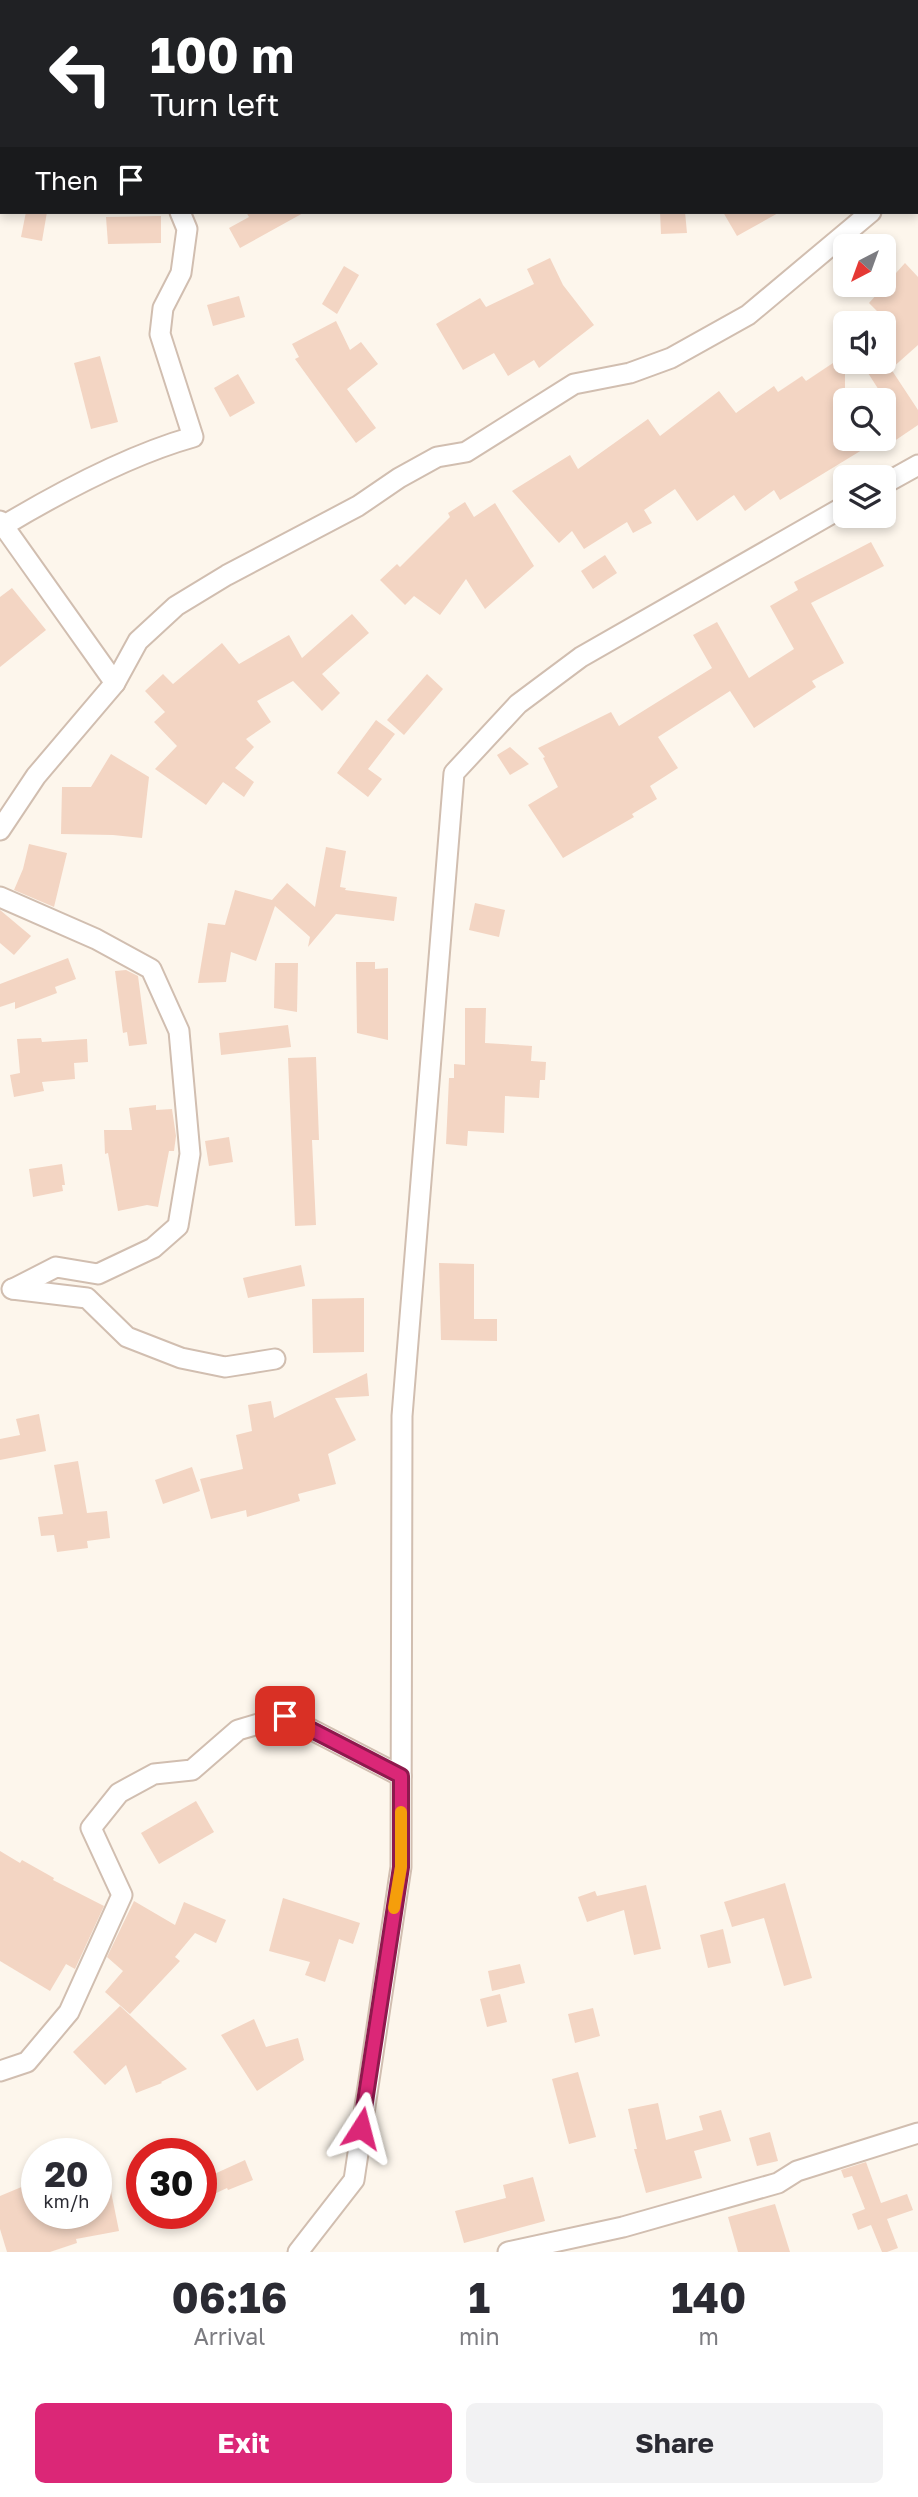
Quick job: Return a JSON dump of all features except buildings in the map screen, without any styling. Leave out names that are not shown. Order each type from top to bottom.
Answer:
[{"type":"street","points":[[115,683],[2,523],[60,492],[170,443],[193,437],[160,334],[163,308],[181,274],[187,229],[181,214]]},
{"type":"street","points":[[0,830],[36,776],[115,683],[138,641],[176,606],[227,575],[358,506],[399,478],[437,457],[466,452],[574,384],[630,373],[671,358],[748,315],[869,214]]},
{"type":"street","points":[[896,477],[918,465]]},
{"type":"street","points":[[298,2252],[354,2180],[401,1867],[402,1416],[454,773],[518,704],[581,657],[833,513]]},
{"type":"street","points":[[0,897],[96,939],[151,969],[179,1031],[190,1154],[178,1226],[153,1248],[98,1274],[56,1267],[7,1289]]},
{"type":"street","points":[[7,1289],[87,1298],[127,1337],[181,1359],[225,1367],[275,1359]]},
{"type":"street","points":[[0,2071],[27,2062],[69,2012],[122,1895],[91,1828],[119,1793],[153,1774],[192,1770],[238,1730],[285,1716],[401,1776]]},
{"type":"street","points":[[508,2252],[623,2227],[778,2183],[797,2171],[918,2133]]},
{"type":"slow traffic","points":[[394,1908],[401,1867],[401,1812]]},
{"type":"route","points":[[285,1716],[401,1776],[401,1867],[361,2128]]}]
